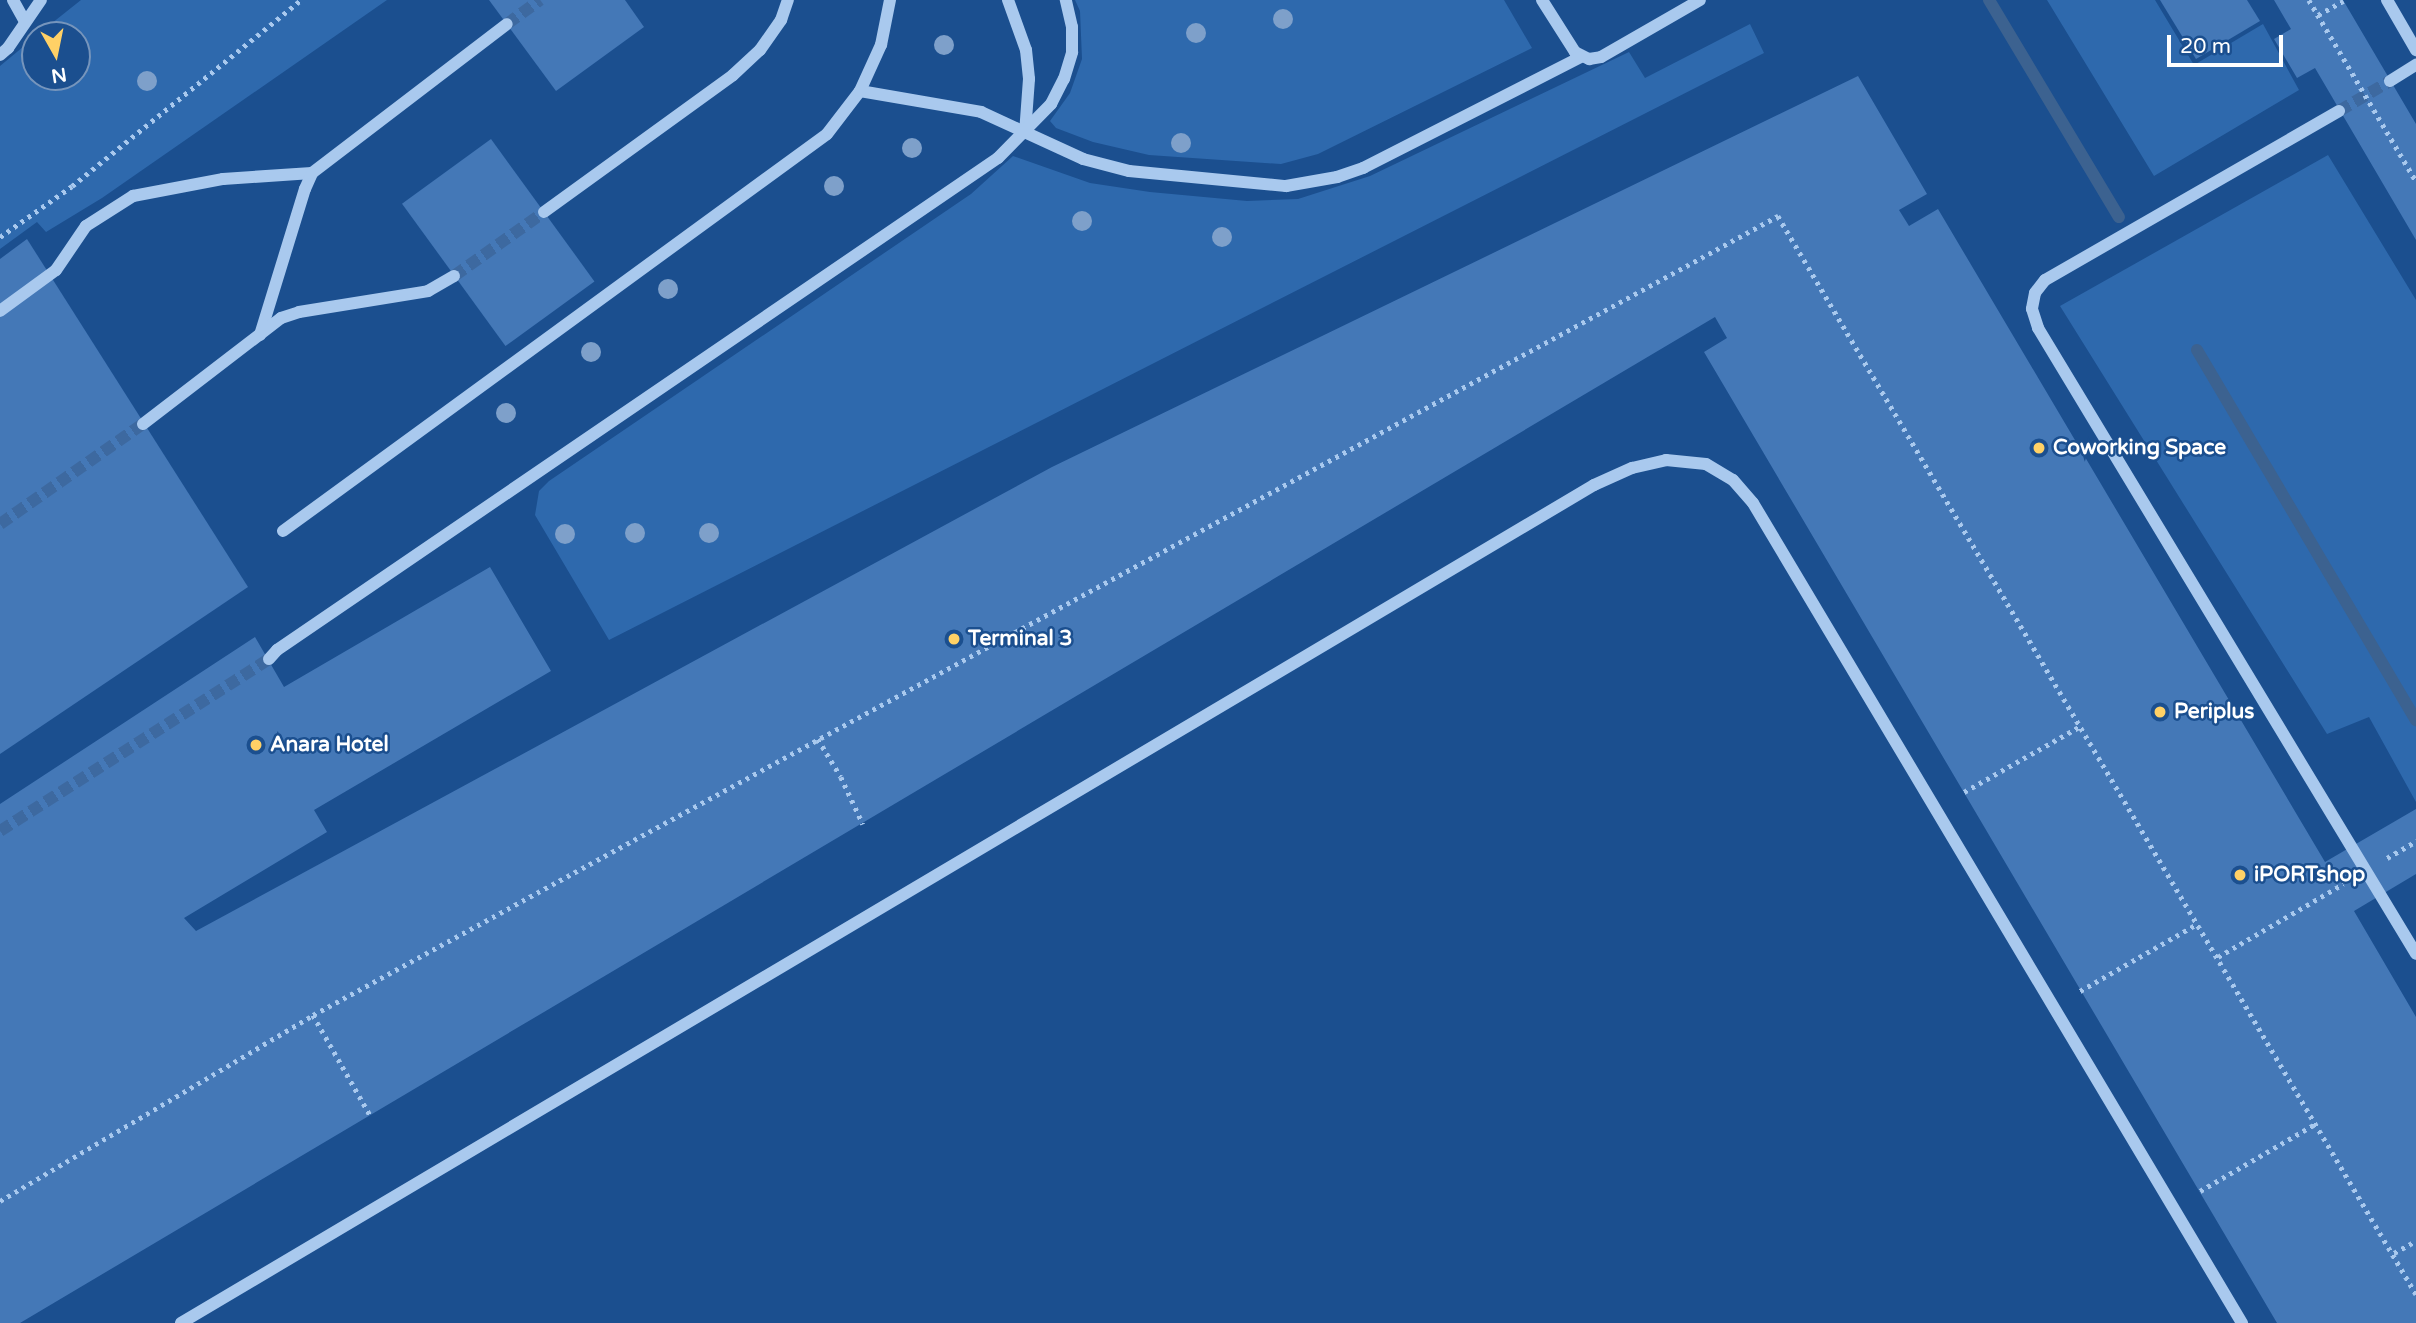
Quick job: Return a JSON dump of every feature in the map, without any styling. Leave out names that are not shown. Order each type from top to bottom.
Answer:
[{"type":"street","points":[[13,0],[24,21]]},
{"type":"street","points":[[544,212],[733,75],[760,50],[781,20],[788,0]]},
{"type":"street","points":[[283,531],[827,134],[860,91],[881,46],[890,0]]},
{"type":"street","points":[[1007,0],[1026,50],[1029,79],[1025,133]]},
{"type":"street","points":[[268,659],[277,650],[965,183],[1025,133],[1051,104],[1064,79],[1072,52],[1072,27],[1066,0]]},
{"type":"street","points":[[1542,0],[1567,43],[1581,57]]},
{"type":"street","points":[[860,91],[981,112],[1083,159],[1129,171],[1286,186],[1337,177],[1363,168],[1581,57],[1601,57],[1700,0]]},
{"type":"street","points":[[2387,0],[2416,50]]},
{"type":"street","points":[[26,21],[38,1]]},
{"type":"street","points":[[260,335],[304,189],[312,173],[507,24]]},
{"type":"street","points":[[0,55],[21,28]]},
{"type":"street","points":[[2390,81],[2416,65]]},
{"type":"street","points":[[2339,111],[2045,280],[2035,293],[2032,310],[2038,328],[2416,954]]},
{"type":"street","points":[[0,311],[56,270],[86,226],[134,196],[223,179],[312,173]]},
{"type":"street","points":[[143,424],[281,318],[299,312],[428,291],[454,276]]},
{"type":"street","points":[[181,1323],[1594,485],[1632,468],[1666,460],[1706,464],[1733,480],[1753,503],[2242,1323]]},
{"type":"path","points":[[0,237],[72,187],[301,0]]},
{"type":"path","points":[[2309,0],[2416,181]]},
{"type":"path","points":[[2318,15],[2343,1]]},
{"type":"path","points":[[0,1201],[313,1014],[1778,216],[2416,1294]]},
{"type":"path","points":[[1965,792],[2079,727]]},
{"type":"path","points":[[818,739],[841,777],[863,824]]},
{"type":"path","points":[[2218,957],[2339,886]]},
{"type":"path","points":[[2080,991],[2197,924]]},
{"type":"path","points":[[313,1014],[370,1115]]},
{"type":"path","points":[[2200,1191],[2315,1124]]},
{"type":"path","points":[[2394,1253],[2416,1241]]},
{"type":"shaded area","points":[[81,0],[387,0],[102,198],[46,232],[37,222],[0,249],[0,66],[21,49],[21,91],[91,91],[91,21],[55,21]]},
{"type":"shaded area","points":[[1075,0],[1504,0],[1532,48],[1318,154],[1281,164],[1149,155],[1093,142],[1056,128],[1050,121],[1070,93],[1082,59],[1080,11]]},
{"type":"shaded area","points":[[2047,0],[2155,0],[2194,65],[2263,24],[2299,90],[2154,176]]},
{"type":"shaded area","points":[[1750,24],[1764,53],[609,640],[535,515],[539,491],[549,481],[971,194],[1013,156],[1090,183],[1150,192],[1247,201],[1298,199],[1370,176],[1629,52],[1645,78]]},
{"type":"shaded area","points":[[2328,155],[2416,300],[2416,802],[2369,717],[2327,734],[2060,306]]},
{"type":"building","points":[[489,0],[625,0],[644,27],[556,91]]},
{"type":"building","points":[[2160,0],[2247,0],[2260,21],[2196,59]]},
{"type":"building","points":[[2274,0],[2343,0],[2416,124],[2416,240],[2315,68],[2297,78],[2274,39],[2291,29]]},
{"type":"building","points":[[1858,76],[1927,194],[1899,210],[1909,226],[1938,209],[2325,862],[2416,809],[2416,874],[2354,911],[2416,1017],[2416,1323],[2277,1323],[1704,352],[1727,338],[1715,317],[20,1323],[0,1323],[0,804],[255,637],[284,687],[490,567],[551,671],[314,810],[327,832],[184,918],[196,931],[1052,467]]},
{"type":"building","points":[[491,139],[594,281],[505,346],[402,204]]},
{"type":"building","points":[[27,239],[248,587],[0,754],[0,259]]},
{"type":"waterway","points":[[1989,0],[2119,217]]},
{"type":"waterway","points":[[2197,350],[2416,720]]},
{"type":"tunnel","points":[[507,24],[540,0]]},
{"type":"tunnel","points":[[2339,111],[2390,81]]},
{"type":"tunnel","points":[[454,276],[544,212]]},
{"type":"tunnel","points":[[0,524],[143,424]]},
{"type":"tunnel","points":[[0,831],[269,659]]},
{"type":"place","name":"Coworking Space","points":[[2039,448]]},
{"type":"place","name":"Terminal 3","points":[[954,639]]},
{"type":"place","name":"Periplus","points":[[2160,712]]},
{"type":"place","name":"Anara Hotel","points":[[256,745]]},
{"type":"place","name":"iPORTshop","points":[[2240,875]]}]
